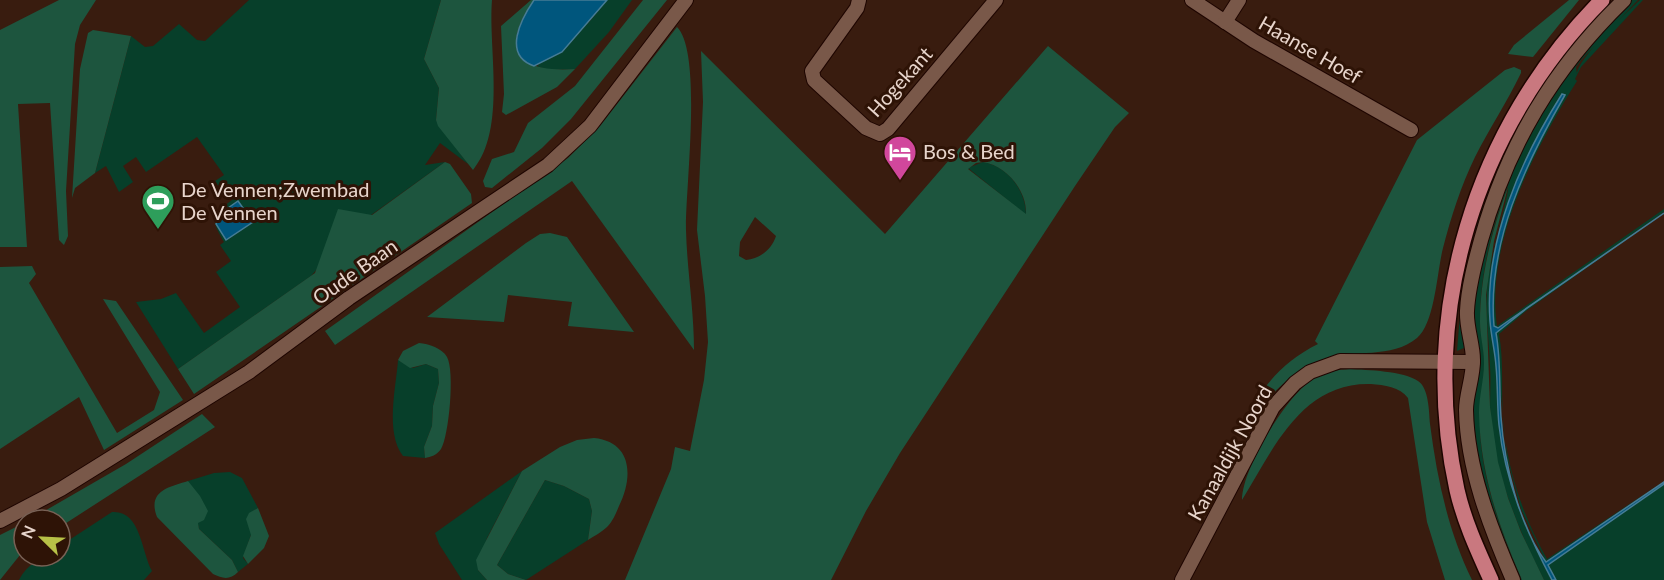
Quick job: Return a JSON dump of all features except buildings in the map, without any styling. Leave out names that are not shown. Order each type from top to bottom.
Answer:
[{"type":"main road","points":[[1491,580],[1458,493],[1449,448],[1446,360],[1453,275],[1473,204],[1490,162],[1518,109],[1550,61],[1602,0]]},
{"type":"street","name":"Oude Baan","points":[[0,521],[62,489],[249,372],[350,298],[548,165],[590,126],[686,0]]},
{"type":"street","name":"Hogekant","points":[[859,0],[857,8],[812,71],[814,80],[866,129],[880,134],[888,129],[996,0]]},
{"type":"street","name":"Haanse Hoef","points":[[1192,0],[1326,83],[1411,130]]},
{"type":"street","points":[[1225,22],[1239,0]]},
{"type":"street","points":[[1513,580],[1492,532],[1477,481],[1466,413],[1473,362],[1467,304],[1477,256],[1501,178],[1515,143],[1562,70],[1624,0]]},
{"type":"street","name":"Kanaaldijk Noord","points":[[1182,580],[1274,407],[1295,383],[1310,372],[1341,361],[1473,362]]},
{"type":"green space","points":[[59,0],[96,0],[80,25],[75,44],[66,191],[68,236],[64,245],[59,240],[50,103],[18,104],[27,247],[0,247],[0,30]]},
{"type":"green space","points":[[249,0],[441,0],[424,59],[439,88],[436,120],[468,164],[440,143],[425,165],[445,162],[325,248],[317,269],[311,276],[178,369],[136,302],[161,299],[176,293],[204,333],[240,307],[216,272],[231,261],[220,245],[224,242],[216,226],[216,215],[237,196],[234,192],[226,197],[215,181],[224,175],[197,137],[146,172],[136,157],[123,166],[133,182],[119,192],[106,166],[95,173],[131,36],[145,47],[153,46],[179,24],[197,40],[205,41]]},
{"type":"green space","points":[[441,0],[492,0],[493,111],[490,133],[483,153],[473,170],[438,126],[436,120],[439,88],[424,59]]},
{"type":"green space","points":[[531,0],[534,0],[517,32],[516,45],[520,55],[527,62],[539,67],[575,69],[557,87],[506,115],[502,112],[504,94],[501,26]]},
{"type":"green space","points":[[607,0],[632,0],[609,32],[575,69],[547,70],[537,66],[589,22]]},
{"type":"green space","points":[[643,0],[667,0],[571,119],[542,148],[492,188],[485,187],[483,181],[492,159],[514,152],[528,123],[575,86]]},
{"type":"green space","points":[[1569,0],[1579,0],[1533,57],[1508,54],[1514,45]]},
{"type":"green space","points":[[1629,0],[1638,0],[1617,22],[1640,0],[1643,0],[1581,67],[1575,79],[1577,81],[1530,166],[1506,230],[1499,263],[1495,295],[1497,326],[1664,209],[1664,212],[1497,328],[1494,326],[1494,295],[1503,235],[1523,177],[1565,96],[1562,94],[1523,166],[1504,218],[1492,272],[1490,316],[1502,446],[1518,505],[1552,580],[1544,580],[1524,539],[1501,475],[1492,430],[1487,291],[1489,271],[1508,187],[1496,219],[1484,270],[1480,321],[1484,358],[1481,445],[1496,514],[1522,580],[1517,580],[1488,506],[1473,433],[1472,318],[1477,276],[1504,181],[1551,92]],"holes":[[[1598,42],[1579,67],[1577,74],[1576,67]]]},
{"type":"green space","points":[[677,27],[685,42],[691,92],[686,230],[694,350],[572,181],[335,345],[325,331],[568,158],[600,126]]},
{"type":"green space","points":[[93,30],[131,36],[95,173],[75,188],[72,198],[80,69],[88,33]]},
{"type":"green space","points":[[1048,46],[1129,113],[1115,127],[1075,186],[900,453],[866,511],[831,580],[625,580],[671,469],[675,447],[690,451],[704,380],[708,342],[697,230],[703,102],[701,51],[885,234]],"holes":[[[976,163],[992,164],[1014,181],[1023,197],[1026,214],[968,169]],[[755,217],[776,236],[772,245],[765,252],[756,258],[746,260],[739,256],[740,242]]]},
{"type":"green space","points":[[1514,67],[1521,70],[1521,73],[1475,157],[1449,225],[1432,309],[1423,331],[1407,345],[1396,349],[1335,356],[1312,364],[1279,388],[1241,428],[1255,402],[1272,379],[1292,360],[1318,344],[1315,341],[1417,140],[1505,70]]},
{"type":"green space","points":[[1554,70],[1495,181],[1466,347],[1457,351],[1462,290],[1479,215],[1499,162],[1525,112]]},
{"type":"green space","points":[[445,162],[450,164],[471,194],[472,203],[194,394],[178,369],[315,273],[338,209],[372,215]]},
{"type":"green space","points":[[983,162],[992,164],[1008,174],[1014,181],[1023,197],[1026,215],[968,168]]},
{"type":"green space","points":[[1508,187],[1494,241],[1486,295],[1490,407],[1498,462],[1508,498],[1544,580],[1522,580],[1491,495],[1480,434],[1479,407],[1484,363],[1480,322],[1482,288],[1492,236]]},
{"type":"green space","points":[[1664,213],[1526,311],[1499,334],[1503,414],[1495,333]]},
{"type":"green space","points":[[550,233],[567,237],[634,332],[568,326],[572,302],[508,295],[504,322],[427,317],[526,243],[540,234]]},
{"type":"green space","points":[[32,266],[36,274],[29,283],[117,433],[154,410],[160,392],[103,299],[116,301],[183,400],[104,450],[79,397],[0,449],[0,267]]},
{"type":"green space","points":[[419,343],[435,347],[445,354],[451,375],[450,403],[444,442],[438,453],[425,458],[424,447],[432,426],[433,406],[439,383],[438,369],[426,364],[410,368],[398,360],[403,351]]},
{"type":"green space","points":[[398,360],[413,368],[426,364],[438,369],[439,383],[433,406],[432,426],[424,447],[425,458],[403,456],[394,435],[393,410]]},
{"type":"green space","points":[[1350,369],[1404,375],[1422,384],[1428,401],[1436,464],[1445,504],[1456,543],[1472,580],[1445,580],[1427,522],[1408,398],[1401,391],[1391,387],[1371,384],[1347,386],[1326,394],[1308,407],[1292,422],[1278,441],[1242,500],[1249,470],[1268,433],[1291,400],[1314,378],[1332,371]]},
{"type":"green space","points":[[202,414],[215,427],[72,519],[72,508],[50,508],[126,464]]},
{"type":"green space","points":[[594,438],[616,446],[623,454],[628,473],[624,495],[609,525],[588,540],[592,511],[589,499],[564,486],[545,480],[497,565],[508,574],[526,580],[487,580],[478,570],[476,560],[522,471],[560,447],[577,440]]},
{"type":"green space","points":[[1505,438],[1512,473],[1523,509],[1547,559],[1664,481],[1546,562],[1521,509],[1507,458]]},
{"type":"green space","points":[[522,471],[487,538],[478,570],[487,580],[462,580],[439,544],[435,533]]},
{"type":"green space","points":[[230,472],[242,478],[258,508],[253,511],[251,535],[243,558],[248,564],[238,572],[232,560],[199,529],[188,481],[214,473]]},
{"type":"green space","points":[[545,480],[564,486],[589,499],[592,511],[588,540],[526,580],[508,574],[497,565]]},
{"type":"green space","points":[[188,481],[208,511],[204,520],[198,523],[199,529],[232,560],[238,572],[232,576],[223,578],[213,574],[157,517],[155,501],[157,496],[167,488]]},
{"type":"green space","points":[[1664,484],[1664,580],[1556,580],[1547,565]]},
{"type":"green space","points":[[258,508],[269,536],[264,548],[248,564],[243,556],[251,535],[246,519],[249,513]]},
{"type":"green space","points":[[112,512],[122,513],[129,518],[139,533],[152,571],[144,580],[19,580],[28,568],[72,568],[72,538]]},
{"type":"green space","points":[[12,529],[12,565],[0,580],[0,535]]},
{"type":"water","points":[[534,0],[607,0],[562,52],[534,66],[524,61],[519,54],[517,36]]},
{"type":"water","points":[[1562,94],[1565,95],[1523,177],[1503,235],[1493,295],[1494,326],[1498,328],[1664,213],[1526,309],[1496,333],[1499,354],[1500,406],[1513,490],[1506,466],[1499,425],[1496,366],[1490,321],[1493,261],[1508,202],[1533,146]]},
{"type":"water","points":[[238,201],[253,222],[226,240],[216,224],[221,213]]},
{"type":"water","points":[[1664,482],[1548,565],[1556,580],[1552,580],[1537,549],[1546,562]]},
{"type":"place","name":"Bos & Bed","points":[[900,181]]},
{"type":"place","name":"De Vennen;Zwembad De Vennen","points":[[158,230]]}]
